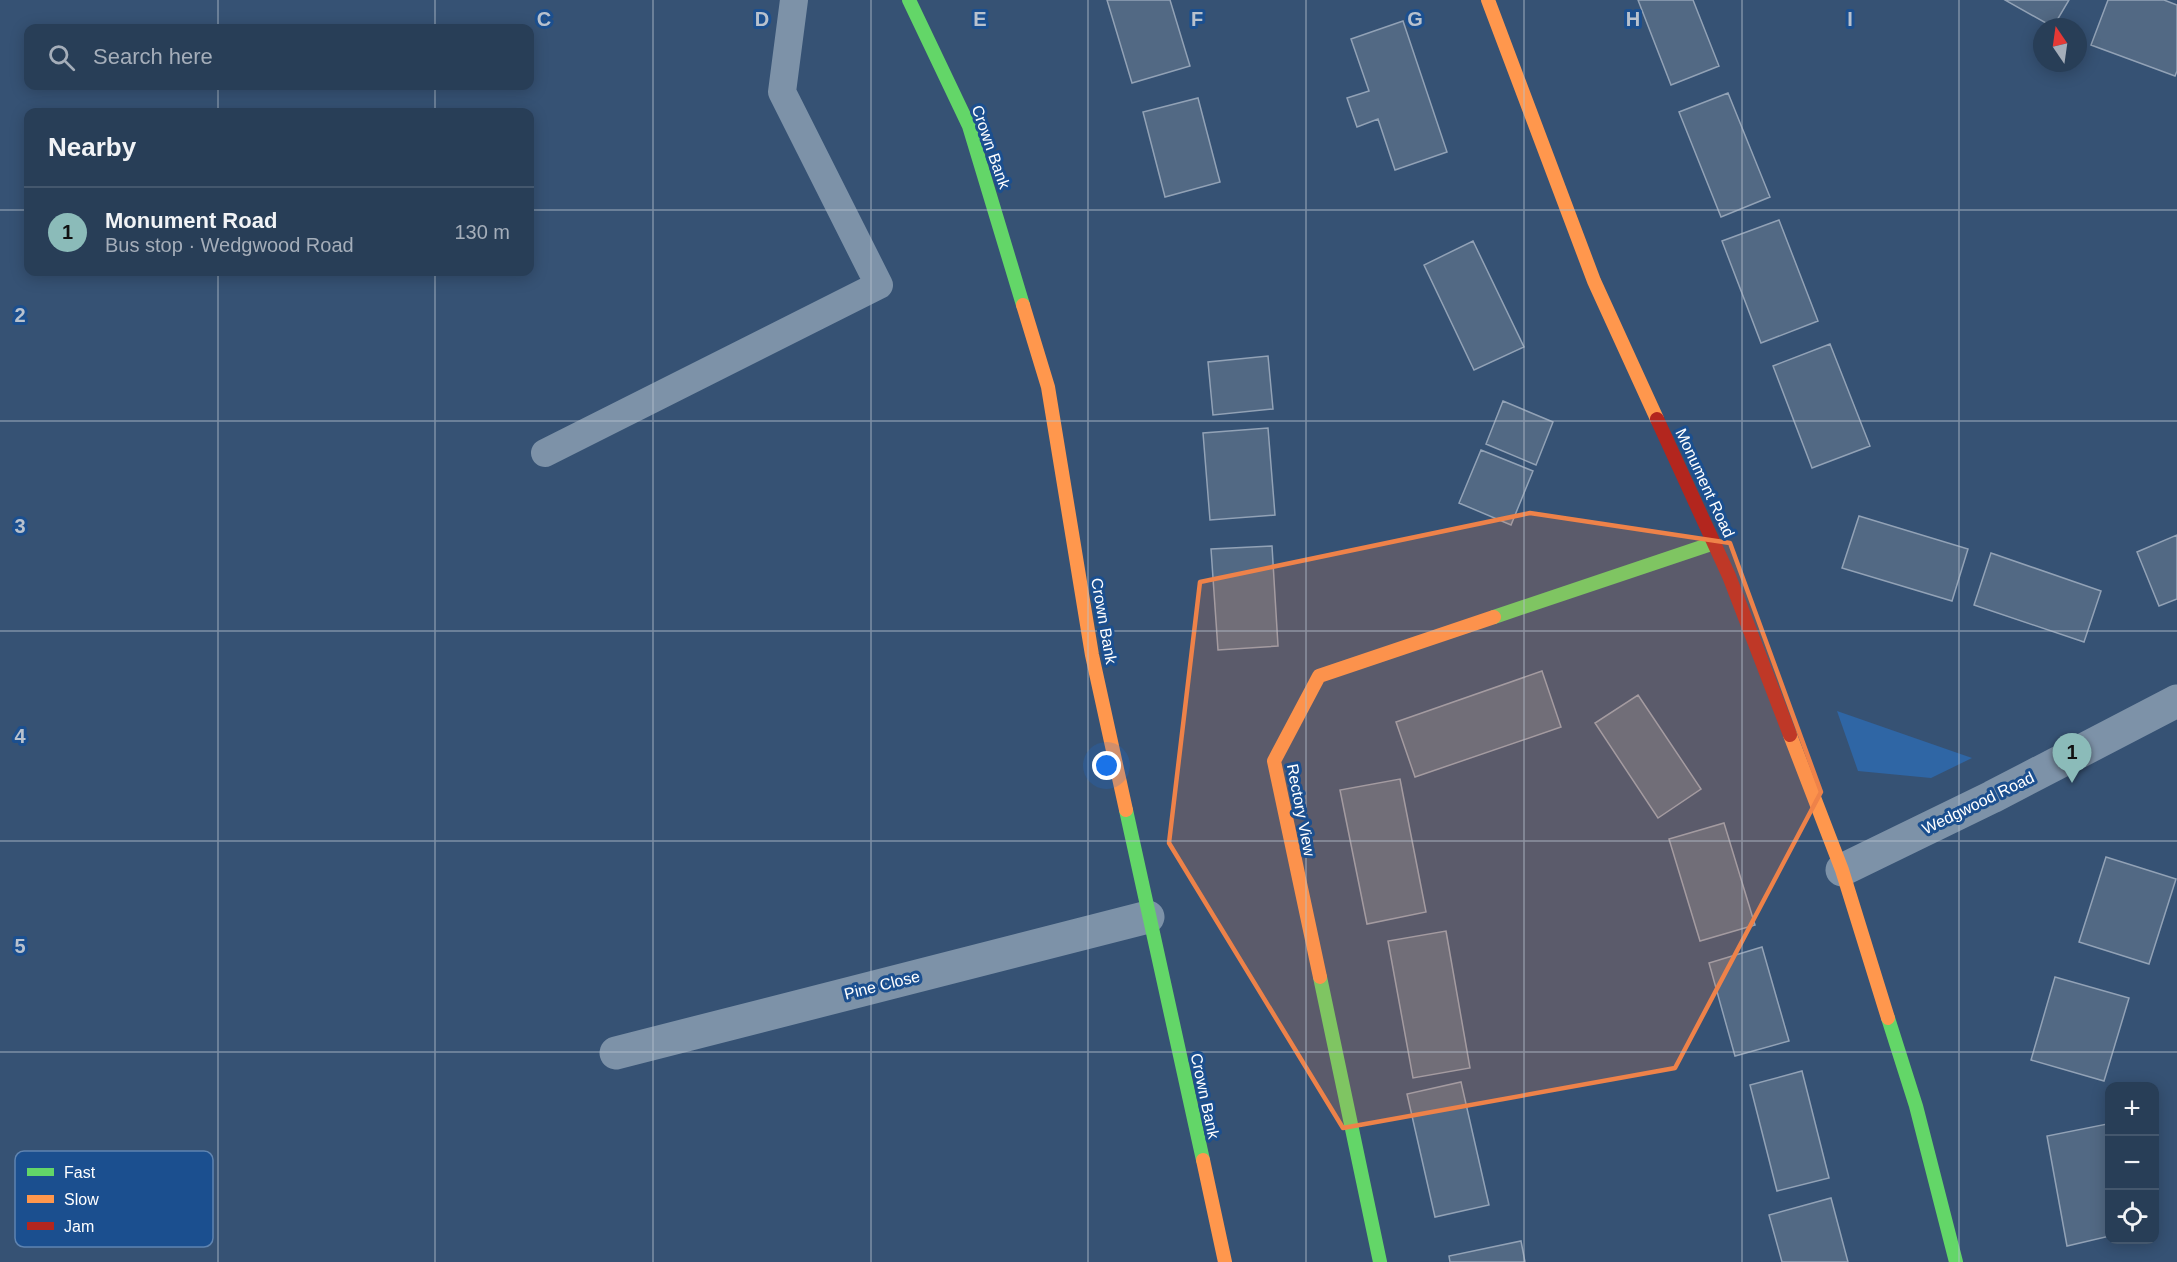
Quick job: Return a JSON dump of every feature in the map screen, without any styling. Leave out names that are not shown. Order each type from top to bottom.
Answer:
[{"type":"street","name":"Crown Bank","points":[[909,0],[969,126],[1048,387],[1092,655],[1225,1262]]},
{"type":"street","name":"Monument Road","points":[[1488,0],[1594,281],[1714,543],[1842,870],[1916,1106],[1956,1262]]},
{"type":"street","name":"Rectory View","points":[[1380,1262],[1274,761],[1319,676],[1714,543]]},
{"type":"street","name":"Wedgwood Road","points":[[1842,870],[1992,798],[2177,701]]},
{"type":"street","name":"Pine Close","points":[[616,1053],[1148,917]]},
{"type":"lane","points":[[545,453],[879,285],[782,92],[794,0]]},
{"type":"highlighted area","points":[[1530,513],[1730,543],[1821,792],[1675,1068],[1343,1128],[1169,843],[1200,582]]},
{"type":"shaded area","points":[[1837,711],[1972,758],[1931,778],[1858,771]]},
{"type":"building","points":[[1107,0],[1170,0],[1190,66],[1132,83]]},
{"type":"building","points":[[1638,0],[1693,0],[1719,66],[1671,85]]},
{"type":"building","points":[[2005,0],[2069,0],[2058,18],[2037,18]]},
{"type":"building","points":[[2108,0],[2164,0],[2177,5],[2177,71],[2175,76],[2091,45]]},
{"type":"building","points":[[1403,21],[1447,152],[1395,170],[1378,119],[1357,127],[1347,98],[1369,91],[1351,39]]},
{"type":"building","points":[[1728,93],[1770,197],[1721,217],[1679,112]]},
{"type":"building","points":[[1198,98],[1220,182],[1165,197],[1143,112]]},
{"type":"building","points":[[1779,220],[1818,321],[1761,343],[1722,241]]},
{"type":"building","points":[[1473,241],[1524,347],[1474,370],[1424,265]]},
{"type":"building","points":[[1830,344],[1870,446],[1812,468],[1773,366]]},
{"type":"building","points":[[1268,356],[1273,409],[1213,415],[1208,362]]},
{"type":"building","points":[[1503,401],[1553,422],[1536,465],[1486,444]]},
{"type":"building","points":[[1268,428],[1275,515],[1210,520],[1203,433]]},
{"type":"building","points":[[1481,450],[1533,471],[1511,525],[1459,503]]},
{"type":"building","points":[[1859,516],[1968,549],[1952,601],[1842,568]]},
{"type":"building","points":[[2177,535],[2177,599],[2159,606],[2137,552]]},
{"type":"building","points":[[1272,546],[1278,646],[1218,650],[1211,549]]},
{"type":"building","points":[[1991,553],[2101,591],[2084,642],[1974,605]]},
{"type":"building","points":[[1542,671],[1561,727],[1415,777],[1396,722]]},
{"type":"building","points":[[1638,695],[1701,789],[1658,818],[1595,723]]},
{"type":"building","points":[[1400,779],[1426,912],[1367,924],[1340,790]]},
{"type":"building","points":[[1724,823],[1755,925],[1700,941],[1669,839]]},
{"type":"building","points":[[2106,857],[2176,879],[2149,964],[2079,942]]},
{"type":"building","points":[[1446,931],[1470,1068],[1413,1078],[1388,941]]},
{"type":"building","points":[[1762,947],[1789,1041],[1735,1056],[1709,963]]},
{"type":"building","points":[[2055,977],[2129,998],[2104,1081],[2031,1060]]},
{"type":"building","points":[[1802,1071],[1829,1178],[1777,1191],[1750,1085]]},
{"type":"building","points":[[1461,1082],[1489,1205],[1435,1217],[1407,1094]]},
{"type":"building","points":[[2105,1124],[2105,1237],[2067,1246],[2047,1136]]},
{"type":"building","points":[[1831,1198],[1848,1262],[1782,1262],[1769,1215]]},
{"type":"building","points":[[1521,1241],[1525,1262],[1450,1262],[1449,1256]]},
{"type":"traffic: fast","points":[[909,0],[969,126],[1023,305]]},
{"type":"traffic: fast","points":[[1494,617],[1714,543]]},
{"type":"traffic: fast","points":[[1126,810],[1203,1160]]},
{"type":"traffic: fast","points":[[1320,977],[1380,1262]]},
{"type":"traffic: fast","points":[[1888,1018],[1916,1106],[1956,1262]]},
{"type":"traffic: slow","points":[[1488,0],[1594,281],[1657,419]]},
{"type":"traffic: slow","points":[[1023,305],[1048,387],[1092,655],[1126,810]]},
{"type":"traffic: slow","points":[[1320,977],[1274,761],[1319,676],[1494,617]]},
{"type":"traffic: slow","points":[[1790,735],[1842,870],[1888,1018]]},
{"type":"traffic: slow","points":[[1203,1160],[1225,1262]]},
{"type":"traffic: jam","points":[[1657,419],[1729,576],[1790,735]]},
{"type":"place","name":"Monument Road","points":[[2072,783]]}]
